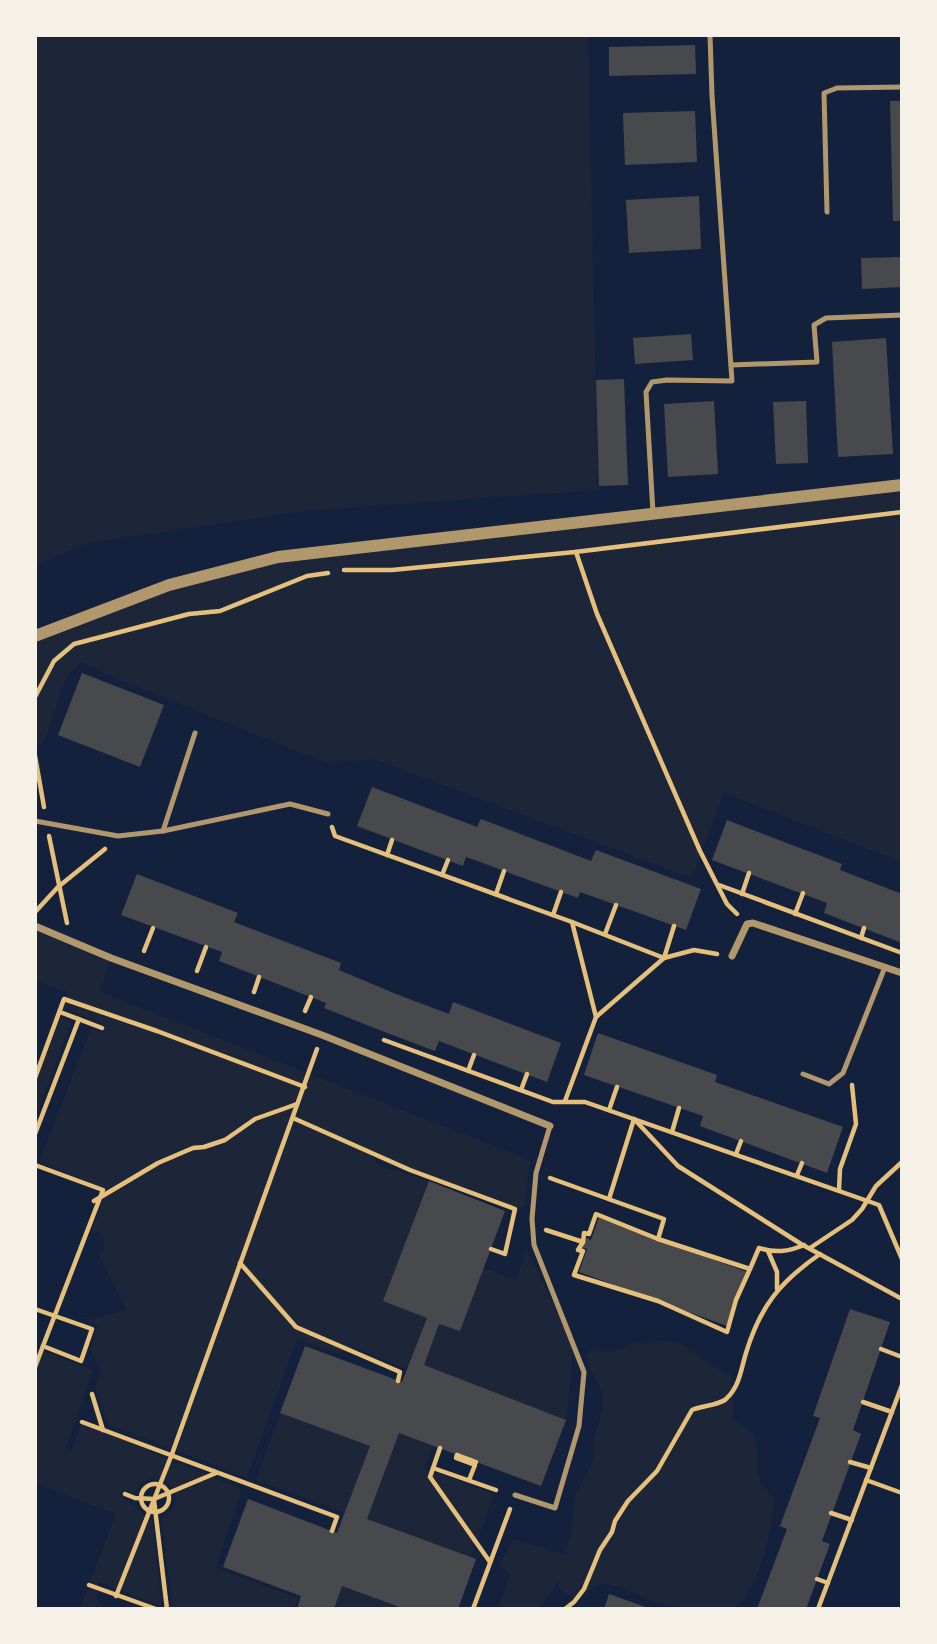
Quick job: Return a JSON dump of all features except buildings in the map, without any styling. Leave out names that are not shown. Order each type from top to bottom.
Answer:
[{"type":"street","points":[[35,636],[169,585],[278,557],[902,485]]},
{"type":"street","points":[[732,956],[747,924],[753,923],[902,973]]},
{"type":"street","points":[[35,926],[111,958],[322,1035],[550,1126]]},
{"type":"lane","points":[[653,513],[646,392],[652,382],[732,381],[712,108],[710,35]]},
{"type":"lane","points":[[827,212],[824,93],[837,88],[902,87]]},
{"type":"lane","points":[[731,365],[817,362],[814,325],[826,318],[902,315]]},
{"type":"lane","points":[[163,831],[195,733]]},
{"type":"lane","points":[[35,821],[118,836],[163,831],[290,804],[328,814]]},
{"type":"lane","points":[[803,1074],[829,1084],[844,1073],[885,968]]},
{"type":"lane","points":[[515,1495],[555,1508],[579,1426],[582,1401],[584,1372],[534,1245],[532,1219],[536,1173],[550,1126]]},
{"type":"path","points":[[35,696],[54,661],[74,644],[188,614],[220,611],[307,576],[340,570],[392,570],[575,552],[902,512]]},
{"type":"path","points":[[575,552],[597,614],[700,850],[727,904],[747,924]]},
{"type":"path","points":[[35,756],[66,923],[78,927]]},
{"type":"path","points":[[328,814],[335,836],[664,958]]},
{"type":"path","points":[[35,911],[58,887],[118,836]]},
{"type":"path","points":[[387,855],[393,840]]},
{"type":"path","points":[[442,875],[448,860]]},
{"type":"path","points":[[496,894],[503,871]]},
{"type":"path","points":[[742,894],[749,873]]},
{"type":"path","points":[[719,885],[902,953]]},
{"type":"path","points":[[553,915],[561,892]]},
{"type":"path","points":[[795,914],[803,893]]},
{"type":"path","points":[[605,934],[616,905]]},
{"type":"path","points":[[572,922],[596,1017]]},
{"type":"path","points":[[664,958],[674,926]]},
{"type":"path","points":[[144,951],[153,928]]},
{"type":"path","points":[[861,938],[864,928]]},
{"type":"path","points":[[133,947],[154,955]]},
{"type":"path","points":[[197,971],[206,947]]},
{"type":"path","points":[[565,1101],[596,1017],[664,958],[694,950],[732,956]]},
{"type":"path","points":[[186,967],[208,975]]},
{"type":"path","points":[[254,992],[260,977]]},
{"type":"path","points":[[242,988],[267,997]]},
{"type":"path","points":[[305,1011],[311,997]]},
{"type":"path","points":[[35,1078],[64,999],[305,1087]]},
{"type":"path","points":[[292,1006],[318,1016]]},
{"type":"path","points":[[59,1012],[102,1028]]},
{"type":"path","points":[[35,1134],[79,1019]]},
{"type":"path","points":[[116,1596],[172,1454],[322,1035]]},
{"type":"path","points":[[382,1039],[553,1102],[585,1102],[879,1205],[902,1259]]},
{"type":"path","points":[[414,1051],[416,1044]]},
{"type":"path","points":[[468,1071],[474,1055]]},
{"type":"path","points":[[839,1190],[840,1169],[856,1124],[849,1058]]},
{"type":"path","points":[[521,1090],[527,1074]]},
{"type":"path","points":[[609,1110],[617,1087]]},
{"type":"path","points":[[94,1201],[158,1163],[192,1148],[204,1147],[225,1139],[255,1119],[298,1104]]},
{"type":"path","points":[[672,1132],[679,1108]]},
{"type":"path","points":[[293,1118],[410,1170],[515,1209],[505,1254],[491,1249]]},
{"type":"path","points":[[609,1199],[634,1119]]},
{"type":"path","points":[[634,1119],[678,1166],[804,1245],[902,1299]]},
{"type":"path","points":[[736,1154],[741,1141]]},
{"type":"path","points":[[810,1248],[845,1226],[863,1209],[876,1186],[902,1162]]},
{"type":"path","points":[[797,1175],[802,1163]]},
{"type":"path","points":[[35,1165],[103,1190],[35,1367]]},
{"type":"path","points":[[536,1173],[664,1219],[657,1239]]},
{"type":"path","points":[[750,1269],[657,1239],[596,1214],[589,1234],[583,1233],[583,1242],[578,1250],[583,1251],[574,1275],[657,1301],[727,1332],[736,1300],[750,1269],[759,1248],[774,1252],[804,1245]]},
{"type":"path","points":[[566,1237],[583,1242]]},
{"type":"path","points":[[767,1250],[777,1272],[777,1290]]},
{"type":"path","points":[[565,1609],[584,1589],[615,1521],[628,1501],[657,1471],[692,1410],[725,1401],[738,1384],[746,1350],[771,1296],[795,1272],[820,1254]]},
{"type":"path","points":[[240,1263],[296,1326],[400,1372],[398,1381]]},
{"type":"path","points":[[35,1309],[92,1329],[81,1361],[43,1346]]},
{"type":"path","points":[[881,1349],[902,1357]]},
{"type":"path","points":[[818,1609],[902,1385]]},
{"type":"path","points":[[92,1394],[103,1430]]},
{"type":"path","points":[[863,1402],[892,1412]]},
{"type":"path","points":[[82,1422],[337,1517],[332,1531]]},
{"type":"path","points":[[440,1448],[430,1477],[490,1562]]},
{"type":"path","points":[[469,1480],[475,1465],[456,1458],[457,1455],[477,1462]]},
{"type":"path","points":[[850,1462],[871,1468]]},
{"type":"path","points":[[433,1468],[496,1490]]},
{"type":"path","points":[[125,1494],[154,1499],[216,1472]]},
{"type":"path","points":[[866,1480],[902,1493]]},
{"type":"path","points":[[148,1485],[159,1485],[168,1493],[169,1499],[166,1508],[156,1513],[142,1506],[140,1498],[148,1485]]},
{"type":"path","points":[[473,1609],[515,1495]]},
{"type":"path","points":[[154,1499],[167,1609]]},
{"type":"path","points":[[831,1513],[852,1520]]},
{"type":"path","points":[[817,1579],[828,1583]]},
{"type":"path","points":[[89,1584],[156,1609]]},
{"type":"shaded area","points":[[35,35],[588,35],[598,490],[305,511],[88,543],[35,566]]},
{"type":"shaded area","points":[[902,487],[902,862],[724,793],[692,878],[374,759],[327,763],[82,662],[67,675],[44,742],[35,746],[35,636],[245,564]]},
{"type":"shaded area","points":[[35,925],[111,958],[100,992],[530,1160],[525,1206],[515,1209],[371,1153],[379,1166],[429,1181],[384,1301],[427,1318],[407,1369],[353,1347],[339,1354],[297,1339],[247,1478],[108,1424],[95,1387],[101,1372],[90,1349],[98,1325],[77,1316],[93,1319],[126,1310],[99,1255],[104,1249],[104,1240],[99,1232],[91,1233],[107,1189],[39,1162],[91,1029],[102,1033],[105,1024],[63,1008],[67,992],[39,982],[35,992]]},
{"type":"shaded area","points":[[59,1017],[71,1022],[35,1120],[35,1082]]},
{"type":"shaded area","points":[[526,1249],[572,1341],[566,1420],[424,1365],[439,1324],[460,1331],[483,1268],[517,1280]]},
{"type":"shaded area","points":[[664,1340],[682,1344],[730,1375],[734,1420],[754,1437],[759,1476],[763,1487],[775,1499],[763,1557],[744,1598],[735,1609],[687,1608],[659,1603],[621,1588],[600,1584],[580,1598],[575,1598],[559,1587],[559,1581],[538,1609],[497,1609],[510,1576],[499,1564],[514,1539],[565,1555],[571,1533],[575,1496],[594,1459],[594,1438],[603,1408],[603,1393],[586,1356],[597,1349],[613,1352],[631,1344]]},
{"type":"shaded area","points":[[43,1351],[93,1370],[65,1450],[71,1452],[82,1422],[149,1447],[148,1451],[242,1489],[216,1568],[298,1598],[293,1609],[173,1608],[161,1519],[171,1511],[175,1502],[174,1493],[162,1480],[153,1478],[143,1482],[134,1493],[127,1490],[123,1499],[152,1520],[162,1607],[99,1582],[97,1597],[106,1609],[80,1609],[116,1514],[35,1483],[35,1372]]},
{"type":"shaded area","points":[[280,1413],[370,1446],[345,1513],[256,1480]]},
{"type":"shaded area","points":[[399,1433],[433,1445],[424,1468],[494,1494],[471,1557],[367,1519]]},
{"type":"shaded area","points":[[342,1586],[404,1609],[334,1609]]}]
